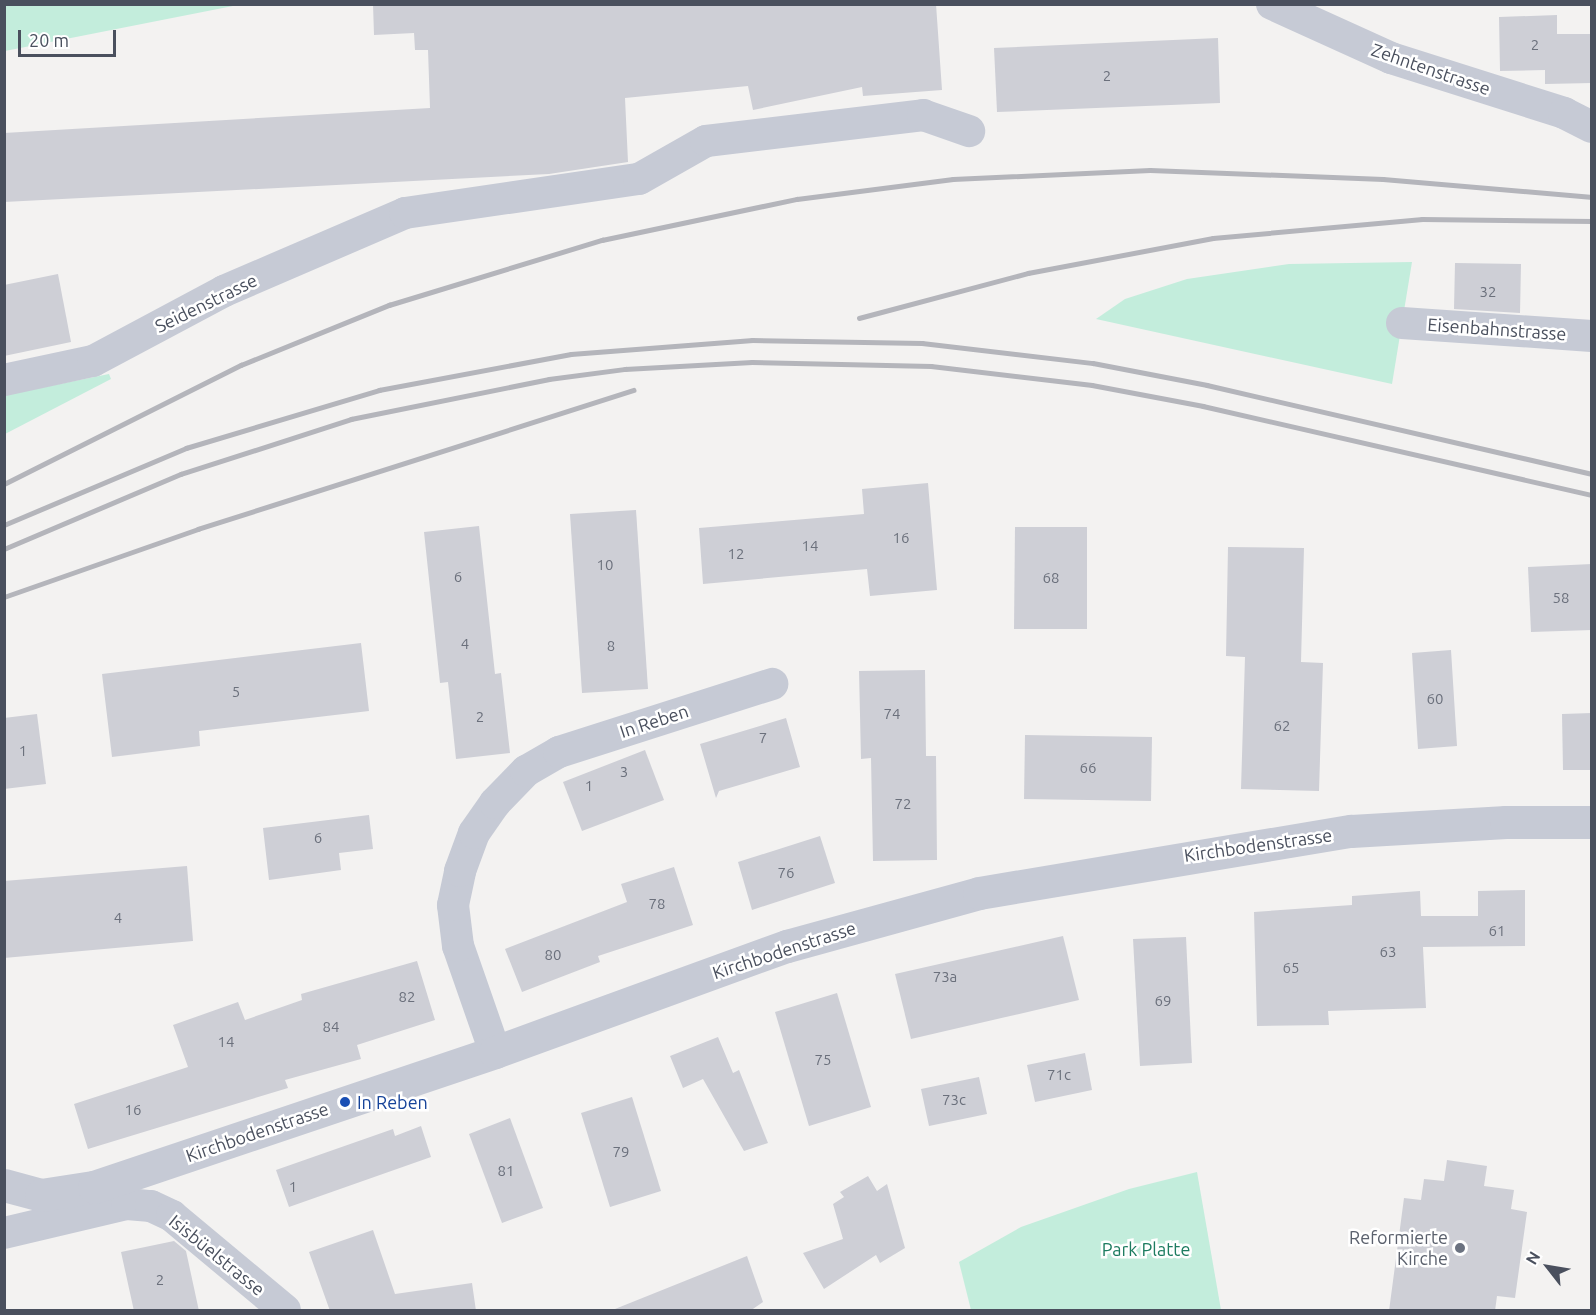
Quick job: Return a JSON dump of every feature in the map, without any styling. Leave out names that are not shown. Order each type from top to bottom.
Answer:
[{"type":"street","name":"Zehntenstrasse","points":[[1272,4],[1392,58],[1591,126]]},
{"type":"street","name":"Seidenstrasse","points":[[4,380],[93,361],[224,291],[405,213],[639,178],[706,141],[923,116],[969,131]]},
{"type":"street","name":"Eisenbahnstrasse","points":[[1402,323],[1592,336]]},
{"type":"street","name":"In Reben","points":[[495,1052],[458,946],[453,905],[460,871],[474,834],[495,803],[526,771],[559,752],[772,684]]},
{"type":"street","name":"Kirchbodenstrasse","points":[[4,1185],[41,1195],[94,1187],[495,1052],[788,946],[979,893],[1169,858],[1351,831],[1506,822],[1592,822]]},
{"type":"street","name":"Isisbüelstrasse","points":[[4,1233],[127,1204],[151,1206],[172,1216],[285,1311]]},
{"type":"green space","points":[[5,4],[238,4],[238,5],[5,51]]},
{"type":"green space","points":[[1412,262],[1392,384],[1096,319],[1125,299],[1187,279],[1289,264]]},
{"type":"green space","points":[[109,374],[111,379],[5,434],[5,395]]},
{"type":"green space","name":"Park Platte","points":[[1197,1172],[1221,1310],[971,1310],[959,1262],[1021,1227],[1129,1189]]},
{"type":"building","points":[[373,4],[936,4],[942,90],[863,96],[862,87],[753,110],[748,86],[625,98],[628,162],[549,174],[4,202],[4,133],[430,108],[428,50],[415,50],[414,33],[374,35]]},
{"type":"building","points":[[1557,15],[1557,34],[1592,34],[1592,83],[1545,84],[1545,70],[1500,71],[1499,17]]},
{"type":"building","points":[[1218,38],[1220,103],[997,112],[994,48]]},
{"type":"building","points":[[1455,263],[1521,264],[1520,313],[1454,309]]},
{"type":"building","points":[[58,274],[71,342],[4,356],[4,285]]},
{"type":"building","points":[[928,483],[937,590],[870,596],[867,569],[703,584],[699,528],[864,514],[862,489]]},
{"type":"building","points":[[636,510],[648,689],[582,693],[570,514]]},
{"type":"building","points":[[479,526],[495,674],[501,673],[510,753],[456,759],[448,682],[440,683],[424,532]]},
{"type":"building","points":[[1015,527],[1087,527],[1087,629],[1014,629]]},
{"type":"building","points":[[1228,547],[1304,548],[1301,662],[1323,663],[1319,791],[1241,789],[1245,657],[1226,656]]},
{"type":"building","points":[[1592,564],[1592,630],[1531,632],[1528,567]]},
{"type":"building","points":[[361,643],[369,711],[199,731],[200,746],[112,757],[102,674]]},
{"type":"building","points":[[1451,650],[1457,746],[1418,749],[1412,653]]},
{"type":"building","points":[[925,670],[926,756],[936,756],[937,860],[873,861],[871,758],[861,759],[859,671]]},
{"type":"building","points":[[1592,713],[1592,770],[1563,770],[1562,714]]},
{"type":"building","points":[[37,714],[46,784],[4,789],[4,718]]},
{"type":"building","points":[[786,718],[800,767],[719,791],[716,798],[700,744]]},
{"type":"building","points":[[1025,735],[1152,737],[1151,801],[1024,799]]},
{"type":"building","points":[[645,750],[664,800],[582,831],[563,782]]},
{"type":"building","points":[[369,815],[373,849],[339,853],[341,870],[269,880],[263,828]]},
{"type":"building","points":[[820,836],[835,883],[752,910],[738,862]]},
{"type":"building","points":[[187,866],[193,941],[4,958],[4,881]]},
{"type":"building","points":[[674,867],[693,925],[598,956],[600,962],[522,992],[505,949],[627,902],[621,884]]},
{"type":"building","points":[[1525,890],[1525,946],[1423,947],[1426,1008],[1328,1011],[1329,1025],[1257,1026],[1254,912],[1352,905],[1352,896],[1420,891],[1421,916],[1478,916],[1478,891]]},
{"type":"building","points":[[1063,936],[1079,1000],[911,1039],[895,974]]},
{"type":"building","points":[[1186,937],[1192,1063],[1140,1066],[1133,939]]},
{"type":"building","points":[[417,961],[435,1020],[357,1045],[361,1059],[285,1080],[288,1088],[88,1149],[74,1104],[188,1067],[173,1025],[238,1002],[245,1020],[302,1000],[301,994]]},
{"type":"building","points":[[837,993],[871,1107],[809,1126],[775,1012]]},
{"type":"building","points":[[718,1037],[733,1073],[739,1070],[768,1143],[744,1151],[703,1079],[683,1088],[670,1056]]},
{"type":"building","points":[[1085,1053],[1092,1090],[1035,1102],[1027,1065]]},
{"type":"building","points":[[979,1077],[987,1114],[929,1126],[921,1089]]},
{"type":"building","points":[[632,1097],[661,1191],[610,1207],[581,1113]]},
{"type":"building","points":[[510,1118],[543,1208],[502,1223],[469,1134]]},
{"type":"building","points":[[421,1126],[431,1157],[289,1207],[276,1170],[393,1129],[395,1136]]},
{"type":"building","name":"Reformierte Kirche","points":[[1447,1160],[1487,1166],[1484,1186],[1514,1190],[1511,1209],[1527,1212],[1515,1298],[1497,1296],[1495,1311],[1389,1311],[1404,1198],[1421,1200],[1424,1179],[1444,1181]]},
{"type":"building","points":[[868,1176],[877,1191],[887,1184],[905,1248],[880,1263],[876,1255],[824,1289],[803,1253],[843,1239],[833,1204],[844,1197],[840,1192]]},
{"type":"building","points":[[373,1230],[395,1294],[472,1283],[476,1311],[330,1311],[309,1252]]},
{"type":"building","points":[[174,1241],[186,1251],[199,1311],[134,1311],[121,1252]]},
{"type":"building","points":[[747,1256],[763,1302],[750,1311],[610,1311]]},
{"type":"railway","points":[[4,484],[241,365],[389,305],[602,240],[797,199],[953,179],[1150,170],[1383,179],[1592,197]]},
{"type":"railway","points":[[859,318],[1028,273],[1213,238],[1422,219],[1592,221]]},
{"type":"railway","points":[[4,525],[186,448],[379,390],[571,354],[752,340],[922,343],[1093,363],[1207,385],[1592,474]]},
{"type":"railway","points":[[4,549],[181,474],[351,419],[549,379],[625,369],[752,362],[931,366],[1092,385],[1203,406],[1592,495]]},
{"type":"railway","points":[[4,597],[198,529],[633,390]]},
{"type":"place","name":"In Reben","points":[[345,1102]]},
{"type":"place","name":"Reformierte Kirche","points":[[1460,1248]]}]
